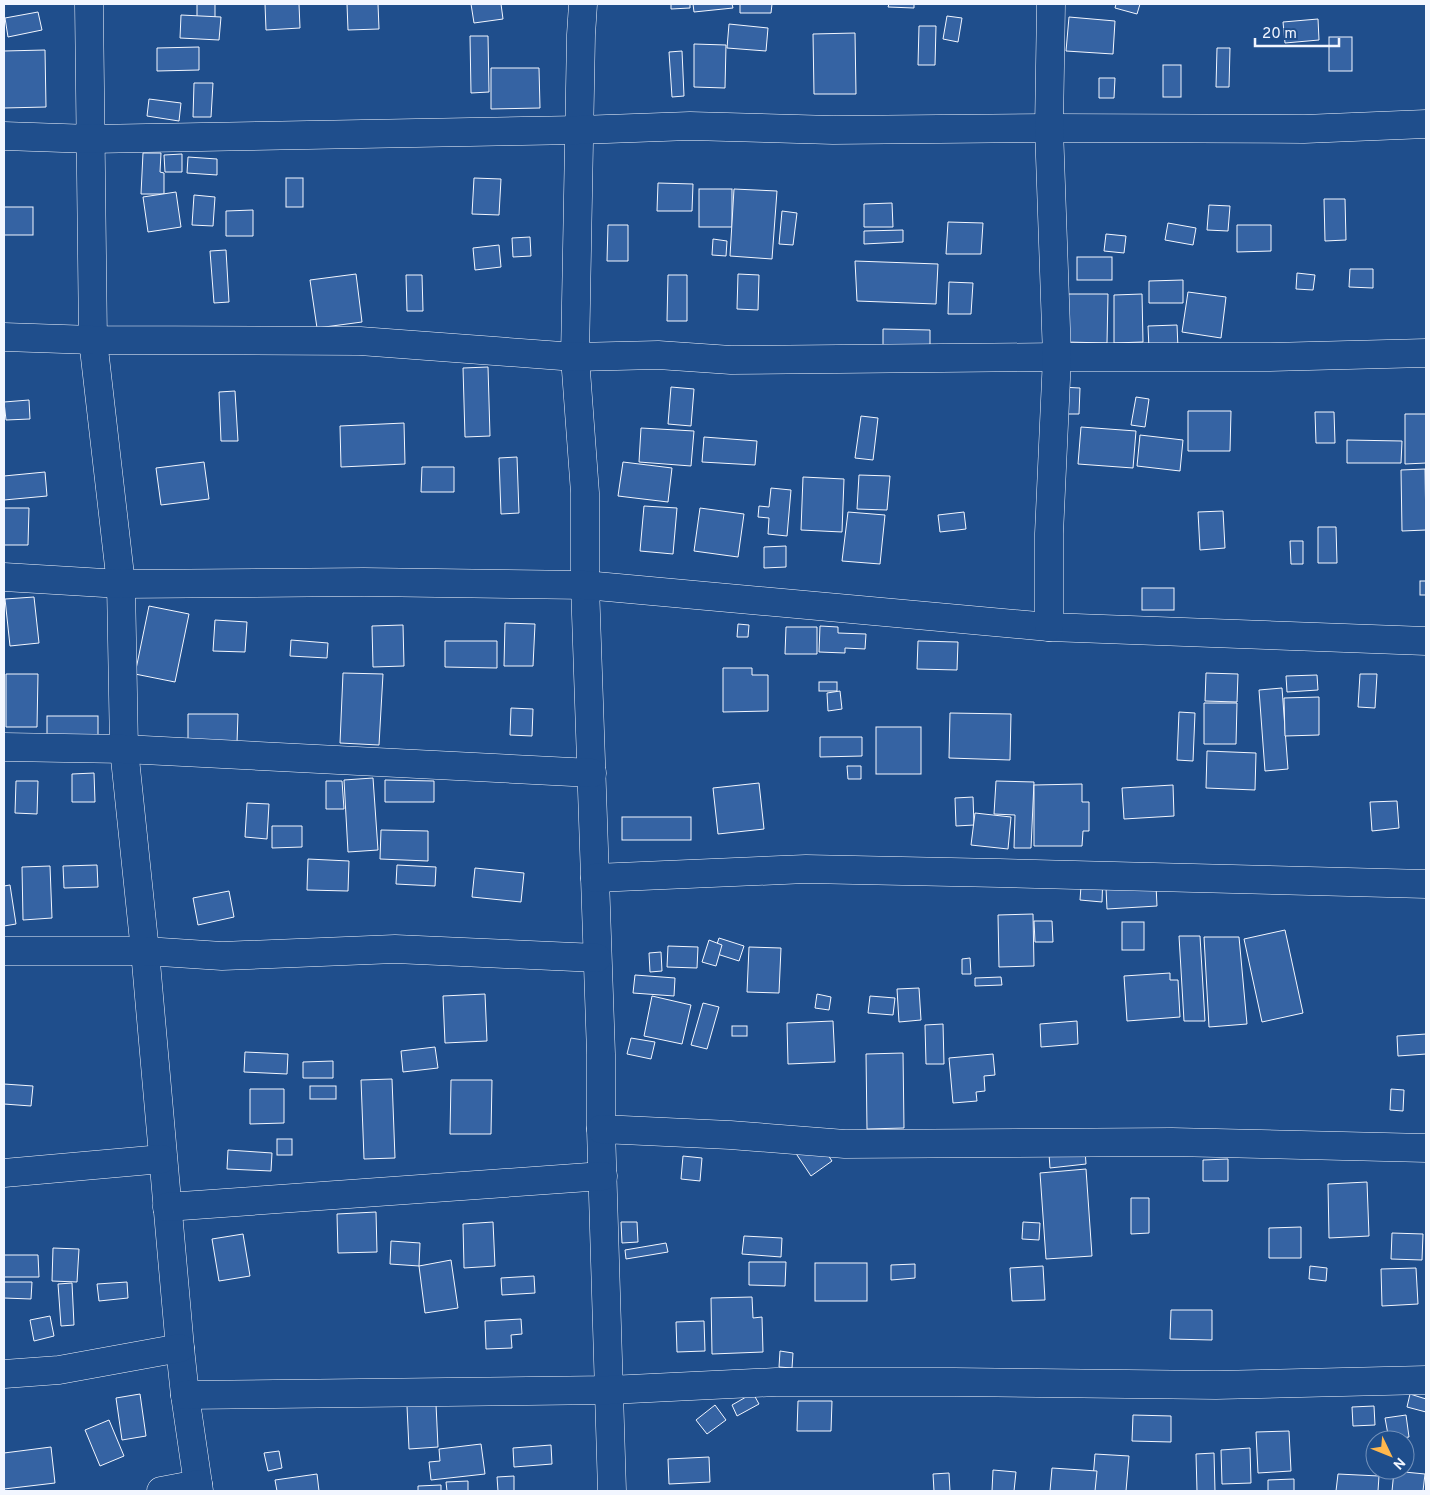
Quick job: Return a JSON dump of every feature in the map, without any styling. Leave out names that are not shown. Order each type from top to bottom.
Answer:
[{"type":"street","points":[[89,4],[93,340],[122,584],[124,749],[166,1207],[185,1395],[199,1488],[161,1491]]},
{"type":"street","points":[[583,4],[575,357],[585,493],[585,585],[601,1054],[601,1129],[612,1491]]},
{"type":"street","points":[[1049,626],[1049,534],[1057,357],[1049,128],[1051,4]]},
{"type":"street","points":[[4,136],[92,139],[579,130],[690,126],[833,130],[1049,128],[1304,129],[1426,124]]},
{"type":"street","points":[[4,338],[360,341],[575,357],[658,355],[740,360],[1269,357],[1426,353]]},
{"type":"street","points":[[4,577],[122,584],[364,582],[585,585],[1049,626],[1426,641]]},
{"type":"street","points":[[4,747],[124,749],[592,773]]},
{"type":"street","points":[[595,878],[806,870],[1426,884]]},
{"type":"street","points":[[4,951],[144,951],[222,956],[395,949],[597,958]]},
{"type":"street","points":[[601,1129],[730,1135],[845,1144],[1172,1142],[1426,1148]]},
{"type":"street","points":[[4,1173],[162,1159]]},
{"type":"street","points":[[166,1207],[603,1176]]},
{"type":"street","points":[[4,1374],[59,1370],[180,1348]]},
{"type":"street","points":[[185,1395],[609,1390],[776,1382],[1216,1385],[1426,1380]]},
{"type":"building","points":[[197,4],[215,4],[215,19],[197,20]]},
{"type":"building","points":[[265,4],[299,4],[300,28],[266,30]]},
{"type":"building","points":[[347,4],[378,4],[379,29],[348,30]]},
{"type":"building","points":[[471,4],[501,4],[503,19],[474,23]]},
{"type":"building","points":[[671,4],[690,4],[690,8],[671,9]]},
{"type":"building","points":[[693,4],[732,4],[733,8],[694,12]]},
{"type":"building","points":[[740,4],[772,4],[771,13],[740,13]]},
{"type":"building","points":[[889,4],[914,4],[914,8],[888,7]]},
{"type":"building","points":[[1116,4],[1140,4],[1137,14],[1115,8]]},
{"type":"building","points":[[38,12],[42,30],[8,37],[5,18]]},
{"type":"building","points":[[181,15],[221,17],[219,40],[180,38]]},
{"type":"building","points":[[947,16],[962,18],[958,42],[943,39]]},
{"type":"building","points":[[1069,17],[1115,21],[1113,54],[1066,51]]},
{"type":"building","points":[[1318,19],[1319,40],[1285,43],[1283,22]]},
{"type":"building","points":[[729,24],[768,28],[766,51],[727,48]]},
{"type":"building","points":[[919,26],[936,26],[935,65],[918,65]]},
{"type":"building","points":[[855,33],[856,94],[814,94],[813,34]]},
{"type":"building","points":[[470,36],[488,36],[489,92],[471,93]]},
{"type":"building","points":[[1329,37],[1352,37],[1352,71],[1329,71]]},
{"type":"building","points":[[694,44],[726,45],[725,88],[694,87]]},
{"type":"building","points":[[199,47],[199,70],[157,71],[157,48]]},
{"type":"building","points":[[1217,48],[1230,48],[1229,87],[1216,87]]},
{"type":"building","points":[[45,50],[46,107],[4,108],[4,51]]},
{"type":"building","points":[[682,51],[684,96],[672,97],[669,52]]},
{"type":"building","points":[[1163,65],[1181,65],[1181,97],[1163,97]]},
{"type":"building","points":[[491,68],[539,68],[540,108],[491,109]]},
{"type":"building","points":[[1099,78],[1115,78],[1114,98],[1099,98]]},
{"type":"building","points":[[194,83],[213,83],[211,117],[193,117]]},
{"type":"building","points":[[149,99],[181,103],[179,121],[147,116]]},
{"type":"building","points":[[143,153],[161,153],[160,172],[164,173],[164,194],[141,194]]},
{"type":"building","points":[[182,154],[182,172],[165,172],[164,155]]},
{"type":"building","points":[[188,157],[217,159],[217,175],[187,173]]},
{"type":"building","points":[[286,178],[303,178],[303,207],[286,207]]},
{"type":"building","points":[[474,178],[501,179],[499,215],[472,214]]},
{"type":"building","points":[[658,183],[693,184],[692,211],[657,211]]},
{"type":"building","points":[[699,189],[732,189],[732,227],[699,227]]},
{"type":"building","points":[[734,189],[777,191],[772,259],[730,256]]},
{"type":"building","points":[[176,192],[181,227],[148,232],[143,197]]},
{"type":"building","points":[[194,195],[215,197],[213,226],[192,225]]},
{"type":"building","points":[[1324,199],[1345,199],[1346,240],[1325,241]]},
{"type":"building","points":[[892,203],[893,227],[864,227],[864,204]]},
{"type":"building","points":[[1209,205],[1230,206],[1228,231],[1207,230]]},
{"type":"building","points":[[4,207],[33,207],[33,235],[4,235]]},
{"type":"building","points":[[253,210],[253,236],[226,236],[226,211]]},
{"type":"building","points":[[782,211],[797,213],[793,245],[779,244]]},
{"type":"building","points":[[948,222],[983,223],[981,254],[946,254]]},
{"type":"building","points":[[1168,223],[1196,228],[1193,245],[1165,240]]},
{"type":"building","points":[[608,225],[628,225],[628,261],[607,261]]},
{"type":"building","points":[[1237,225],[1271,225],[1271,251],[1237,252]]},
{"type":"building","points":[[903,230],[903,242],[864,244],[864,231]]},
{"type":"building","points":[[1106,234],[1126,236],[1124,253],[1104,251]]},
{"type":"building","points":[[530,237],[531,256],[513,257],[512,238]]},
{"type":"building","points":[[713,239],[727,241],[726,256],[712,255]]},
{"type":"building","points":[[499,245],[501,267],[475,270],[473,248]]},
{"type":"building","points":[[226,250],[229,302],[214,303],[210,251]]},
{"type":"building","points":[[1077,257],[1112,257],[1112,280],[1077,280]]},
{"type":"building","points":[[855,261],[938,264],[936,304],[857,301]]},
{"type":"building","points":[[1350,269],[1373,269],[1373,288],[1349,287]]},
{"type":"building","points":[[1297,273],[1315,275],[1313,290],[1296,289]]},
{"type":"building","points":[[356,274],[362,322],[317,328],[310,280]]},
{"type":"building","points":[[738,274],[759,275],[758,310],[737,309]]},
{"type":"building","points":[[406,275],[422,275],[423,311],[407,311]]},
{"type":"building","points":[[668,275],[687,275],[687,321],[667,321]]},
{"type":"building","points":[[1183,280],[1183,303],[1149,303],[1149,281]]},
{"type":"building","points":[[949,282],[973,283],[971,314],[948,314]]},
{"type":"building","points":[[1188,292],[1226,297],[1221,338],[1182,332]]},
{"type":"building","points":[[1067,294],[1108,294],[1107,343],[1066,342]]},
{"type":"building","points":[[1142,294],[1143,342],[1114,343],[1114,295]]},
{"type":"building","points":[[1177,325],[1178,348],[1149,349],[1148,326]]},
{"type":"building","points":[[883,329],[930,330],[930,351],[883,351]]},
{"type":"building","points":[[488,367],[490,436],[465,437],[463,368]]},
{"type":"building","points":[[671,387],[694,389],[691,426],[668,424]]},
{"type":"building","points":[[1060,387],[1080,388],[1079,414],[1059,414]]},
{"type":"building","points":[[235,391],[238,441],[221,441],[219,392]]},
{"type":"building","points":[[1136,397],[1149,399],[1145,427],[1131,425]]},
{"type":"building","points":[[29,400],[30,419],[6,420],[4,402]]},
{"type":"building","points":[[1188,411],[1231,411],[1230,451],[1188,451]]},
{"type":"building","points":[[1315,412],[1334,412],[1335,443],[1316,443]]},
{"type":"building","points":[[1405,414],[1426,414],[1426,463],[1405,464]]},
{"type":"building","points":[[861,416],[878,418],[873,460],[855,458]]},
{"type":"building","points":[[404,423],[405,464],[341,467],[340,426]]},
{"type":"building","points":[[1081,427],[1136,431],[1133,468],[1078,464]]},
{"type":"building","points":[[641,428],[694,431],[691,466],[639,462]]},
{"type":"building","points":[[1140,435],[1183,440],[1180,471],[1137,466]]},
{"type":"building","points":[[704,437],[757,441],[755,465],[702,462]]},
{"type":"building","points":[[1347,440],[1402,441],[1401,463],[1347,463]]},
{"type":"building","points":[[517,457],[519,513],[501,514],[499,458]]},
{"type":"building","points":[[204,462],[209,499],[161,505],[156,468]]},
{"type":"building","points":[[623,462],[672,468],[668,502],[618,496]]},
{"type":"building","points":[[422,467],[454,467],[454,492],[421,492]]},
{"type":"building","points":[[1425,469],[1426,530],[1402,531],[1401,470]]},
{"type":"building","points":[[45,472],[47,496],[4,500],[4,476]]},
{"type":"building","points":[[859,475],[890,476],[887,510],[857,509]]},
{"type":"building","points":[[803,477],[844,479],[842,532],[801,530]]},
{"type":"building","points":[[771,488],[791,490],[787,536],[768,534],[769,518],[758,517],[759,506],[769,507]]},
{"type":"building","points":[[644,506],[677,508],[673,554],[640,551]]},
{"type":"building","points":[[4,508],[29,508],[28,545],[4,545]]},
{"type":"building","points":[[700,508],[744,514],[738,557],[694,551]]},
{"type":"building","points":[[1223,511],[1225,548],[1200,550],[1198,512]]},
{"type":"building","points":[[848,512],[885,515],[880,564],[842,561]]},
{"type":"building","points":[[964,512],[966,529],[940,532],[938,515]]},
{"type":"building","points":[[1318,527],[1336,527],[1337,563],[1318,563]]},
{"type":"building","points":[[1290,541],[1303,541],[1303,564],[1291,564]]},
{"type":"building","points":[[786,546],[786,567],[764,568],[764,547]]},
{"type":"building","points":[[1420,581],[1426,581],[1426,595],[1420,595]]},
{"type":"building","points":[[1142,588],[1174,588],[1174,610],[1142,610]]},
{"type":"building","points":[[34,597],[39,643],[10,646],[5,599]]},
{"type":"building","points":[[149,606],[189,614],[175,682],[135,674]]},
{"type":"building","points":[[215,620],[247,622],[245,652],[213,651]]},
{"type":"building","points":[[505,623],[535,624],[533,666],[504,666]]},
{"type":"building","points":[[738,624],[749,625],[748,637],[737,637]]},
{"type":"building","points":[[403,625],[404,666],[373,667],[372,626]]},
{"type":"building","points":[[820,626],[838,627],[838,633],[866,634],[865,649],[845,648],[845,653],[819,652]]},
{"type":"building","points":[[786,627],[817,627],[817,654],[785,654]]},
{"type":"building","points":[[291,640],[328,643],[327,658],[290,656]]},
{"type":"building","points":[[445,641],[497,641],[497,668],[445,667]]},
{"type":"building","points":[[918,641],[958,642],[957,670],[917,669]]},
{"type":"building","points":[[723,668],[752,668],[752,675],[768,675],[768,711],[723,712]]},
{"type":"building","points":[[343,673],[383,674],[379,745],[340,743]]},
{"type":"building","points":[[1206,673],[1238,674],[1237,702],[1205,701]]},
{"type":"building","points":[[6,674],[38,674],[37,727],[6,727]]},
{"type":"building","points":[[1360,674],[1377,674],[1375,708],[1358,707]]},
{"type":"building","points":[[1317,675],[1318,690],[1287,692],[1286,676]]},
{"type":"building","points":[[819,682],[837,682],[837,691],[819,691]]},
{"type":"building","points":[[1282,688],[1288,769],[1265,771],[1259,690]]},
{"type":"building","points":[[840,691],[842,709],[828,711],[827,693]]},
{"type":"building","points":[[1319,697],[1319,735],[1285,736],[1284,698]]},
{"type":"building","points":[[1204,703],[1237,703],[1236,744],[1204,744]]},
{"type":"building","points":[[511,708],[533,709],[532,736],[510,735]]},
{"type":"building","points":[[1179,712],[1195,713],[1193,761],[1177,760]]},
{"type":"building","points":[[950,713],[1011,714],[1010,760],[949,758]]},
{"type":"building","points":[[188,714],[238,714],[237,743],[188,743]]},
{"type":"building","points":[[47,716],[98,716],[98,736],[47,736]]},
{"type":"building","points":[[876,727],[921,727],[921,774],[876,774]]},
{"type":"building","points":[[820,737],[862,737],[862,756],[820,757]]},
{"type":"building","points":[[1207,751],[1256,753],[1255,790],[1206,788]]},
{"type":"building","points":[[847,766],[861,766],[861,779],[848,779]]},
{"type":"building","points":[[94,773],[95,802],[72,802],[72,774]]},
{"type":"building","points":[[373,778],[378,850],[348,852],[344,780]]},
{"type":"building","points":[[385,780],[434,781],[434,802],[385,802]]},
{"type":"building","points":[[16,781],[38,781],[37,814],[15,813]]},
{"type":"building","points":[[326,781],[342,781],[344,809],[326,809]]},
{"type":"building","points":[[996,781],[1034,782],[1031,848],[1014,848],[1015,815],[994,814]]},
{"type":"building","points":[[759,783],[764,829],[718,834],[713,788]]},
{"type":"building","points":[[1082,784],[1082,802],[1089,802],[1089,831],[1083,831],[1082,846],[1034,846],[1034,785]]},
{"type":"building","points":[[1173,785],[1174,816],[1124,819],[1122,788]]},
{"type":"building","points":[[973,797],[974,825],[956,826],[955,798]]},
{"type":"building","points":[[1397,801],[1399,828],[1372,831],[1370,802]]},
{"type":"building","points":[[247,803],[269,804],[267,839],[245,837]]},
{"type":"building","points":[[975,813],[1011,817],[1008,849],[971,845]]},
{"type":"building","points":[[622,817],[691,817],[691,840],[622,840]]},
{"type":"building","points":[[272,826],[302,826],[302,847],[272,848]]},
{"type":"building","points":[[381,830],[428,831],[428,861],[380,859]]},
{"type":"building","points":[[308,859],[349,861],[348,891],[307,890]]},
{"type":"building","points":[[97,865],[98,887],[64,888],[63,866]]},
{"type":"building","points":[[397,865],[436,867],[435,886],[396,884]]},
{"type":"building","points":[[50,866],[52,918],[23,920],[22,867]]},
{"type":"building","points":[[475,868],[524,873],[521,902],[472,897]]},
{"type":"building","points":[[1082,873],[1103,874],[1102,902],[1080,900]]},
{"type":"building","points":[[10,885],[16,924],[4,926],[4,886]]},
{"type":"building","points":[[1156,885],[1157,906],[1107,909],[1106,888]]},
{"type":"building","points":[[229,891],[234,917],[198,925],[193,898]]},
{"type":"building","points":[[1033,914],[1034,966],[999,967],[998,915]]},
{"type":"building","points":[[1034,921],[1052,921],[1053,942],[1035,942]]},
{"type":"building","points":[[1122,922],[1144,922],[1144,950],[1122,950]]},
{"type":"building","points":[[1285,930],[1303,1013],[1262,1022],[1244,939]]},
{"type":"building","points":[[1179,936],[1200,936],[1205,1021],[1184,1021]]},
{"type":"building","points":[[1204,937],[1239,937],[1247,1024],[1209,1027]]},
{"type":"building","points":[[719,938],[744,946],[739,961],[714,953]]},
{"type":"building","points":[[709,940],[722,945],[716,966],[702,962]]},
{"type":"building","points":[[668,946],[698,947],[697,968],[667,967]]},
{"type":"building","points":[[749,947],[781,948],[779,993],[747,992]]},
{"type":"building","points":[[661,952],[662,971],[650,972],[649,953]]},
{"type":"building","points":[[970,958],[971,974],[962,974],[962,959]]},
{"type":"building","points":[[1170,973],[1170,980],[1178,980],[1180,1017],[1127,1021],[1124,976]]},
{"type":"building","points":[[635,975],[675,978],[674,996],[633,993]]},
{"type":"building","points":[[1001,977],[1002,985],[975,986],[975,978]]},
{"type":"building","points":[[919,988],[921,1020],[899,1022],[897,989]]},
{"type":"building","points":[[485,994],[487,1041],[445,1043],[443,996]]},
{"type":"building","points":[[817,994],[831,997],[829,1010],[815,1008]]},
{"type":"building","points":[[652,996],[691,1005],[682,1044],[644,1036]]},
{"type":"building","points":[[870,996],[895,998],[893,1015],[868,1013]]},
{"type":"building","points":[[703,1003],[719,1007],[707,1049],[691,1045]]},
{"type":"building","points":[[833,1021],[835,1062],[788,1064],[787,1023]]},
{"type":"building","points":[[1077,1021],[1078,1044],[1041,1047],[1040,1024]]},
{"type":"building","points":[[943,1024],[944,1064],[926,1064],[925,1025]]},
{"type":"building","points":[[732,1026],[747,1026],[747,1036],[732,1036]]},
{"type":"building","points":[[1426,1034],[1426,1054],[1398,1056],[1397,1036]]},
{"type":"building","points":[[631,1038],[655,1042],[651,1059],[627,1054]]},
{"type":"building","points":[[435,1047],[438,1068],[403,1072],[401,1051]]},
{"type":"building","points":[[245,1052],[288,1054],[287,1074],[244,1072]]},
{"type":"building","points":[[903,1053],[904,1128],[867,1129],[866,1054]]},
{"type":"building","points":[[993,1054],[995,1075],[984,1076],[985,1091],[976,1092],[977,1101],[953,1103],[949,1058]]},
{"type":"building","points":[[333,1061],[333,1078],[303,1078],[303,1062]]},
{"type":"building","points":[[392,1079],[395,1158],[364,1159],[361,1080]]},
{"type":"building","points":[[451,1080],[492,1080],[491,1134],[450,1134]]},
{"type":"building","points":[[4,1084],[33,1086],[31,1106],[4,1104]]},
{"type":"building","points":[[310,1086],[336,1086],[336,1099],[310,1099]]},
{"type":"building","points":[[250,1089],[284,1089],[284,1123],[250,1124]]},
{"type":"building","points":[[1391,1089],[1404,1090],[1403,1111],[1390,1110]]},
{"type":"building","points":[[816,1137],[832,1161],[811,1176],[795,1152]]},
{"type":"building","points":[[277,1139],[292,1139],[292,1155],[277,1155]]},
{"type":"building","points":[[228,1150],[272,1153],[271,1171],[227,1169]]},
{"type":"building","points":[[1085,1150],[1086,1164],[1050,1168],[1049,1154]]},
{"type":"building","points":[[683,1156],[702,1158],[700,1181],[681,1179]]},
{"type":"building","points":[[1228,1159],[1228,1181],[1203,1181],[1203,1160]]},
{"type":"building","points":[[1086,1169],[1092,1256],[1046,1259],[1040,1173]]},
{"type":"building","points":[[1367,1182],[1369,1236],[1329,1238],[1328,1184]]},
{"type":"building","points":[[1131,1198],[1149,1198],[1149,1233],[1131,1234]]},
{"type":"building","points":[[376,1212],[377,1252],[338,1253],[337,1214]]},
{"type":"building","points":[[493,1222],[495,1266],[464,1268],[463,1224]]},
{"type":"building","points":[[621,1222],[637,1222],[638,1242],[622,1243]]},
{"type":"building","points":[[1023,1222],[1040,1223],[1039,1240],[1022,1239]]},
{"type":"building","points":[[1301,1227],[1301,1258],[1269,1258],[1269,1228]]},
{"type":"building","points":[[1392,1233],[1423,1234],[1422,1260],[1391,1259]]},
{"type":"building","points":[[243,1234],[250,1276],[219,1281],[212,1239]]},
{"type":"building","points":[[744,1236],[782,1238],[781,1257],[742,1254]]},
{"type":"building","points":[[391,1241],[420,1243],[419,1266],[390,1264]]},
{"type":"building","points":[[666,1243],[668,1252],[626,1259],[625,1250]]},
{"type":"building","points":[[53,1248],[79,1249],[77,1282],[52,1281]]},
{"type":"building","points":[[4,1255],[38,1255],[39,1277],[4,1277]]},
{"type":"building","points":[[451,1260],[458,1308],[425,1313],[419,1266]]},
{"type":"building","points":[[749,1262],[786,1262],[785,1286],[749,1285]]},
{"type":"building","points":[[815,1263],[867,1263],[867,1301],[815,1301]]},
{"type":"building","points":[[915,1264],[915,1278],[891,1280],[891,1265]]},
{"type":"building","points":[[1043,1266],[1045,1300],[1012,1301],[1010,1268]]},
{"type":"building","points":[[1310,1266],[1327,1268],[1326,1281],[1309,1279]]},
{"type":"building","points":[[1416,1268],[1418,1304],[1382,1306],[1381,1269]]},
{"type":"building","points":[[534,1276],[535,1293],[502,1295],[501,1278]]},
{"type":"building","points":[[4,1282],[32,1282],[31,1299],[4,1298]]},
{"type":"building","points":[[127,1282],[128,1298],[99,1301],[97,1284]]},
{"type":"building","points":[[72,1283],[74,1325],[61,1326],[58,1284]]},
{"type":"building","points":[[752,1297],[753,1318],[762,1317],[763,1352],[712,1354],[711,1298]]},
{"type":"building","points":[[1171,1310],[1212,1310],[1212,1340],[1170,1339]]},
{"type":"building","points":[[50,1316],[54,1336],[34,1341],[30,1320]]},
{"type":"building","points":[[521,1319],[522,1334],[511,1335],[512,1348],[486,1349],[485,1321]]},
{"type":"building","points":[[704,1321],[705,1351],[677,1352],[676,1322]]},
{"type":"building","points":[[780,1351],[793,1353],[792,1368],[779,1367]]},
{"type":"building","points":[[753,1393],[759,1404],[737,1416],[732,1405]]},
{"type":"building","points":[[140,1394],[146,1436],[122,1440],[116,1398]]},
{"type":"building","points":[[1410,1394],[1426,1399],[1426,1412],[1407,1407]]},
{"type":"building","points":[[798,1401],[832,1401],[831,1431],[797,1431]]},
{"type":"building","points":[[436,1404],[438,1447],[409,1449],[407,1406]]},
{"type":"building","points":[[715,1405],[726,1420],[707,1434],[696,1420]]},
{"type":"building","points":[[1374,1406],[1375,1425],[1353,1426],[1352,1407]]},
{"type":"building","points":[[1133,1415],[1171,1416],[1171,1442],[1132,1441]]},
{"type":"building","points":[[1406,1415],[1408,1430],[1387,1430],[1385,1418]]},
{"type":"building","points":[[109,1420],[124,1456],[100,1466],[85,1430]]},
{"type":"building","points":[[1289,1431],[1291,1471],[1258,1473],[1256,1432]]},
{"type":"building","points":[[481,1444],[485,1474],[431,1480],[429,1462],[440,1461],[439,1449]]},
{"type":"building","points":[[551,1445],[552,1464],[514,1467],[513,1448]]},
{"type":"building","points":[[51,1447],[55,1483],[4,1489],[4,1453]]},
{"type":"building","points":[[1250,1448],[1251,1483],[1222,1484],[1221,1450]]},
{"type":"building","points":[[279,1451],[282,1468],[268,1471],[264,1453]]},
{"type":"building","points":[[1214,1453],[1215,1491],[1197,1491],[1196,1454]]},
{"type":"building","points":[[1095,1454],[1129,1456],[1126,1491],[1092,1491]]},
{"type":"building","points":[[709,1457],[710,1482],[669,1484],[668,1459]]},
{"type":"building","points":[[1052,1468],[1097,1471],[1095,1491],[1050,1491]]},
{"type":"building","points":[[993,1470],[1016,1472],[1014,1491],[992,1491]]},
{"type":"building","points":[[949,1473],[950,1491],[934,1491],[933,1474]]},
{"type":"building","points":[[1415,1473],[1425,1474],[1423,1491],[1392,1491],[1393,1480],[1415,1480]]},
{"type":"building","points":[[317,1474],[319,1491],[277,1491],[275,1480]]},
{"type":"building","points":[[1338,1474],[1365,1475],[1365,1480],[1379,1480],[1378,1491],[1336,1491]]},
{"type":"building","points":[[514,1476],[514,1491],[498,1491],[497,1477]]},
{"type":"building","points":[[1294,1479],[1294,1491],[1268,1491],[1268,1480]]},
{"type":"building","points":[[468,1481],[468,1491],[447,1491],[446,1482]]},
{"type":"building","points":[[441,1485],[441,1491],[418,1491],[418,1486]]}]
